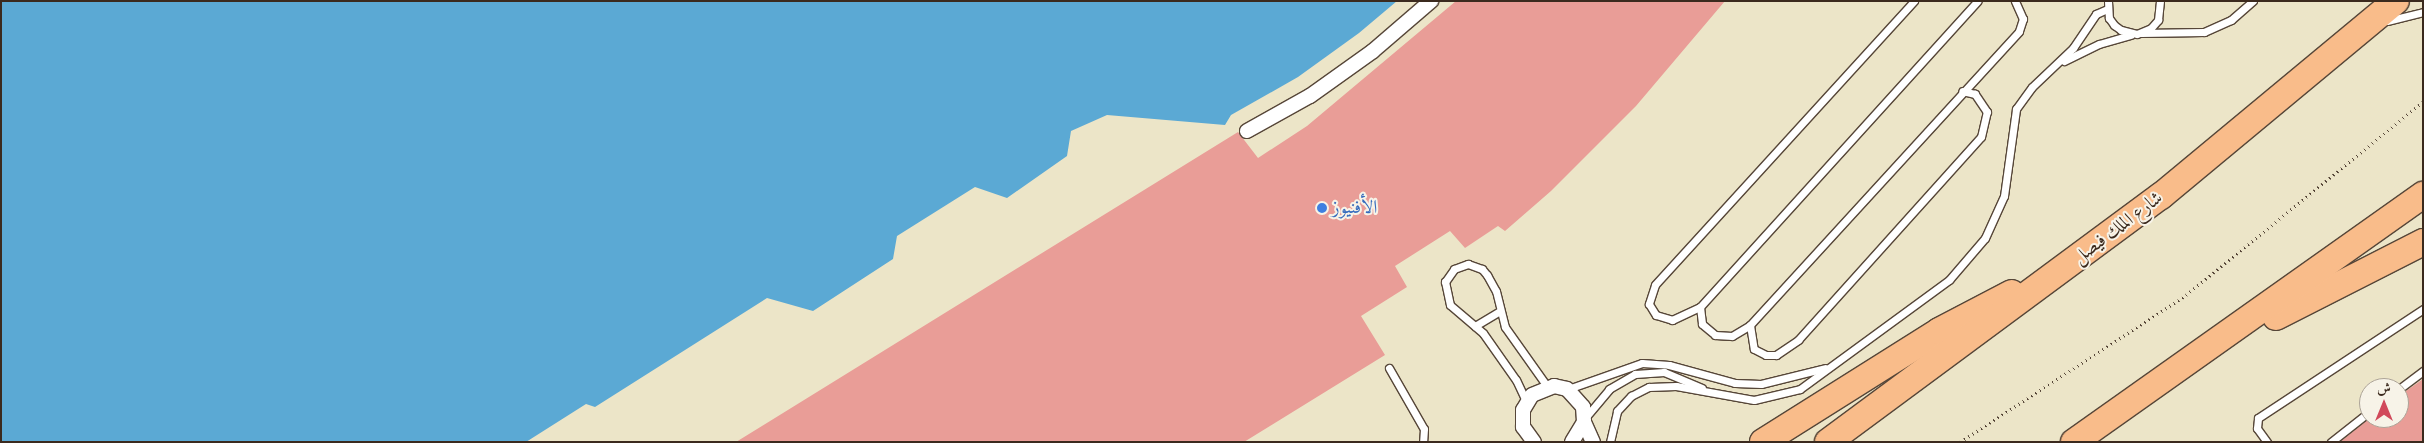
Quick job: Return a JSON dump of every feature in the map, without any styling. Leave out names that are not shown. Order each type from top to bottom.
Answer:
[{"type":"highway","name":"شارع الملك فيصل","points":[[1828,442],[2161,196],[2396,1]]},
{"type":"highway","points":[[2074,442],[2198,357],[2415,201],[2423,185]]},
{"type":"highway","points":[[2198,357],[2423,242]]},
{"type":"highway","points":[[1763,442],[1968,314],[2058,273]]},
{"type":"street","points":[[1247,131],[1310,96],[1373,50],[1431,1]]},
{"type":"street","points":[[1529,440],[1522,419],[1526,401],[1547,386],[1567,389],[1583,406],[1584,420],[1593,442]]},
{"type":"street","points":[[1572,442],[1584,420]]},
{"type":"lane","points":[[1914,1],[1655,286],[1649,297],[1651,310],[1664,319],[1682,318],[1700,307],[1977,1]]},
{"type":"lane","points":[[1700,307],[1702,324],[1715,335],[1732,336],[1750,325],[1962,91],[2019,31],[2023,19],[2015,1]]},
{"type":"lane","points":[[2053,67],[2091,47],[2139,33],[2158,20],[2160,1]]},
{"type":"lane","points":[[2106,4],[2109,18],[2121,30],[2139,33],[2204,32],[2231,20],[2253,1]]},
{"type":"lane","points":[[1610,442],[1617,411],[1639,391],[1659,386],[1711,392],[1748,399],[1770,398],[1800,389],[1941,286],[1974,254],[1993,222],[2004,196],[2016,108],[2073,48],[2096,14],[2106,4]]},
{"type":"lane","points":[[2366,26],[2423,12]]},
{"type":"lane","points":[[1750,325],[1754,349],[1766,355],[1776,355],[1798,340],[1981,137],[1987,112],[1974,94],[1962,91]]},
{"type":"lane","points":[[1526,401],[1506,364],[1475,326],[1456,313],[1446,295],[1448,275],[1460,265],[1482,269],[1492,283],[1510,336],[1547,386]]},
{"type":"lane","points":[[2267,442],[2257,428],[2258,418],[2423,309]]},
{"type":"lane","points":[[1475,326],[1500,311]]},
{"type":"lane","points":[[1567,389],[1631,366],[1653,367],[1735,383],[1761,384],[1828,367]]},
{"type":"lane","points":[[1584,420],[1617,383],[1653,367],[1674,374],[1711,392]]},
{"type":"lane","points":[[1389,368],[1424,429],[1423,442]]},
{"type":"lane","points":[[2409,382],[2423,371]]},
{"type":"lane","points":[[2330,442],[2359,420]]},
{"type":"path","points":[[1960,442],[2186,295],[2423,102]]},
{"type":"water","points":[[1,1],[1397,1],[1359,33],[1298,77],[1231,115],[1225,125],[1107,115],[1071,131],[1067,156],[1007,198],[975,187],[897,236],[893,259],[813,311],[767,298],[595,407],[586,404],[526,442],[1,442]]},
{"type":"building","name":"الأفنيوز","points":[[1456,1],[1725,1],[1636,106],[1551,191],[1505,231],[1498,226],[1465,248],[1450,231],[1395,266],[1407,287],[1361,316],[1385,355],[1244,442],[736,442],[1238,132],[1258,158],[1307,126]]},
{"type":"building","points":[[2423,379],[2423,442],[2340,442],[2359,427],[2409,428],[2409,389]]},
{"type":"place","name":"الأفنيوز","points":[[1322,208]]}]
